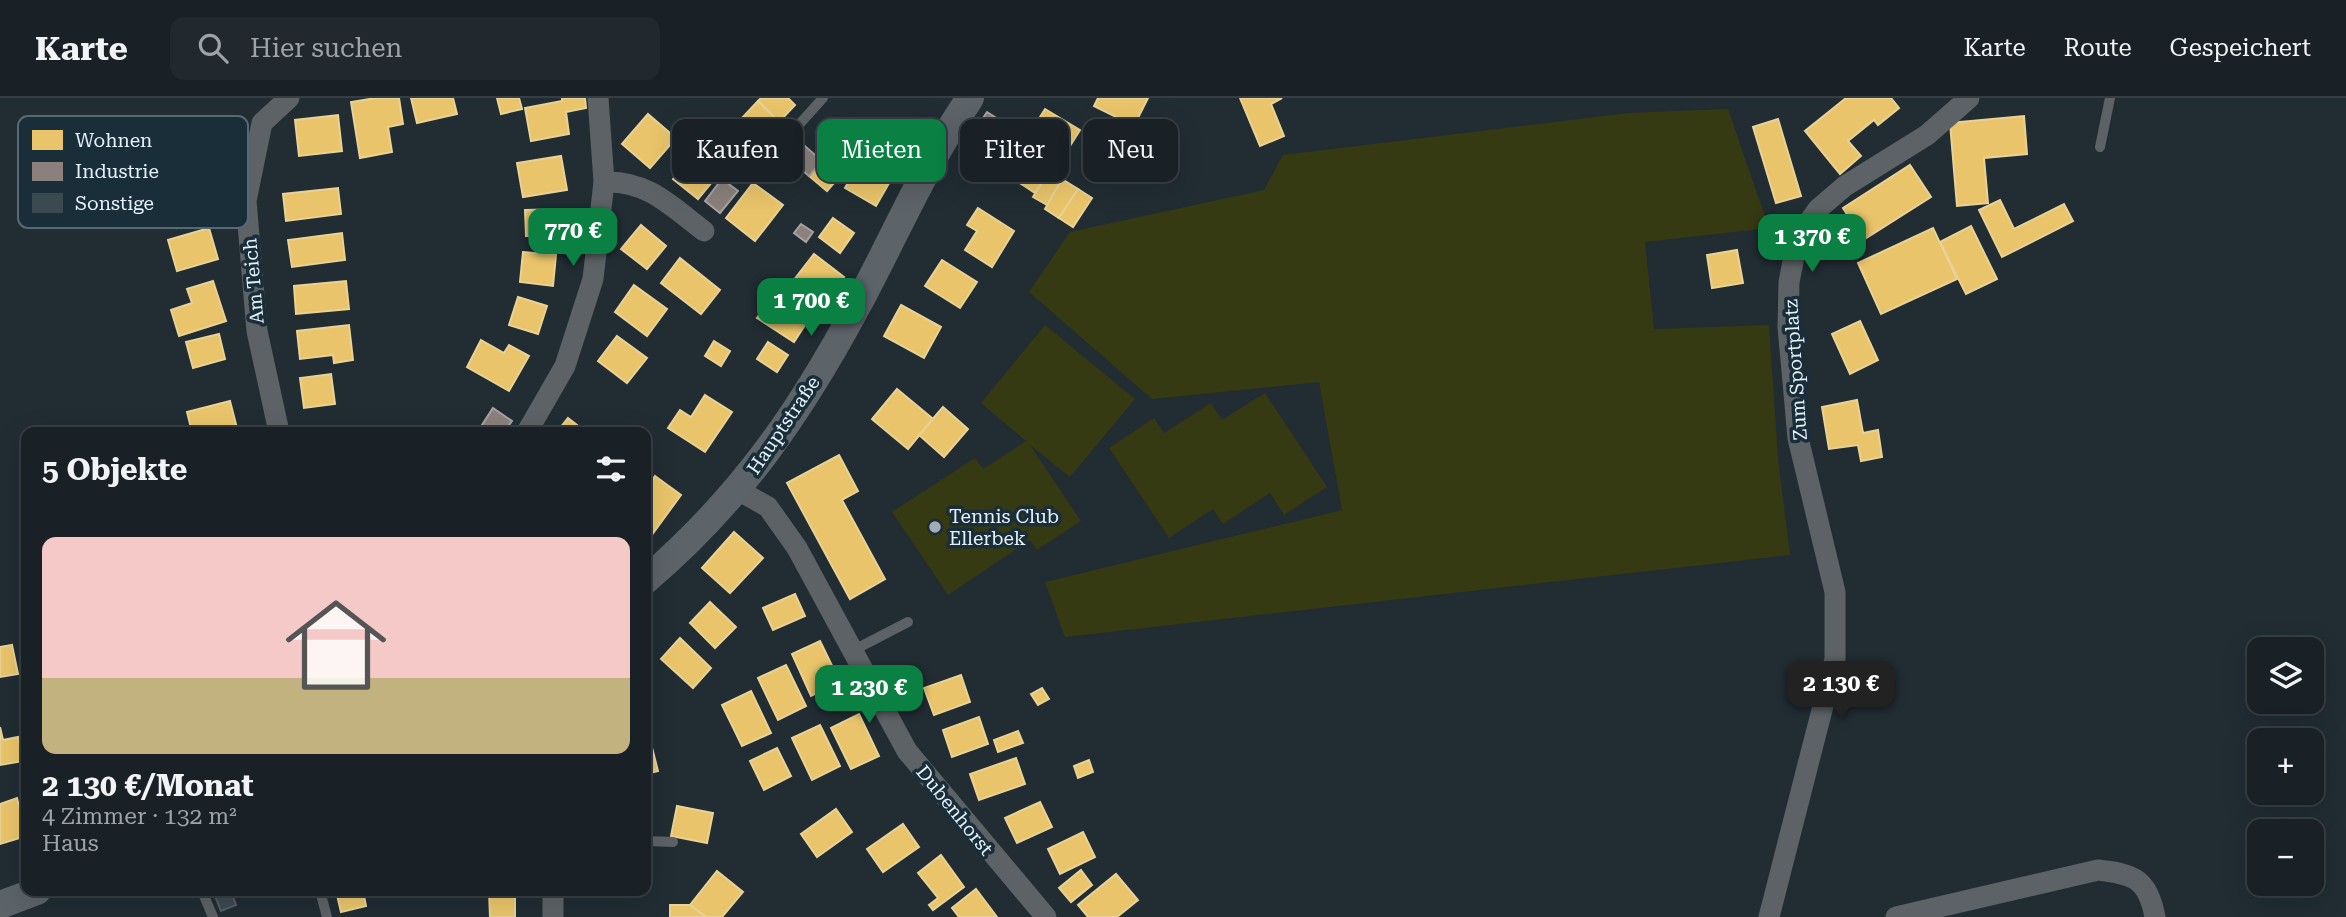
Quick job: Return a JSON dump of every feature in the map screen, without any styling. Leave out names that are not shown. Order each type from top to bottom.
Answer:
[{"type":"main road","name":"Hauptstraße","points":[[651,576],[689,543],[738,490],[804,398],[855,309],[943,138],[970,98]]},
{"type":"main road","points":[[0,905],[24,896]]},
{"type":"street","name":"Am Teich","points":[[248,191],[262,124],[289,98]]},
{"type":"street","points":[[530,427],[565,366],[593,279],[604,182],[598,98]]},
{"type":"street","name":"Zum Sportplatz","points":[[1769,917],[1835,659],[1835,592],[1798,438],[1788,327],[1789,282],[1798,237],[1818,209],[1845,186],[1927,135],[1969,98]]},
{"type":"street","points":[[604,182],[626,181],[653,193],[704,231]]},
{"type":"street","name":"Am Teich","points":[[248,225],[257,331],[278,427]]},
{"type":"street","name":"Dubenhorst","points":[[738,490],[768,507],[797,548],[907,751],[1046,917]]},
{"type":"street","points":[[1896,917],[2098,870],[2130,874],[2151,895],[2155,917]]},
{"type":"street","points":[[553,896],[553,917]]},
{"type":"lane","points":[[803,120],[823,98]]},
{"type":"lane","points":[[2100,147],[2110,98]]},
{"type":"lane","points":[[852,650],[908,622]]},
{"type":"lane","points":[[651,841],[673,842]]},
{"type":"lane","points":[[204,896],[213,917]]},
{"type":"lane","points":[[321,896],[327,917]]},
{"type":"green space","points":[[1728,109],[1769,228],[1645,242],[1654,329],[1769,325],[1778,459],[1790,555],[1065,637],[1045,582],[1342,510],[1319,382],[1152,399],[1029,292],[1070,232],[1264,190],[1283,155],[1628,113]]},
{"type":"green space","points":[[1045,325],[1135,399],[1070,477],[1030,445],[1081,521],[1037,550],[1030,540],[948,595],[892,512],[975,458],[983,469],[1026,441],[981,403]]},
{"type":"green space","points":[[1265,393],[1327,487],[1284,515],[1270,493],[1223,524],[1213,509],[1169,538],[1109,448],[1154,418],[1164,433],[1211,403],[1222,420]]},
{"type":"building: Wohnen","points":[[399,98],[403,124],[388,127],[392,152],[360,158],[351,102]]},
{"type":"building: Wohnen","points":[[411,98],[453,98],[457,114],[417,123]]},
{"type":"building: Wohnen","points":[[497,98],[519,98],[522,109],[501,114]]},
{"type":"building: Wohnen","points":[[562,98],[585,98],[586,108],[566,112],[569,134],[531,141],[525,108],[562,101]]},
{"type":"building: Wohnen","points":[[761,98],[788,98],[795,105],[782,119],[776,119],[758,101]]},
{"type":"building: Wohnen","points":[[1098,98],[1148,98],[1138,119],[1120,119],[1094,106]]},
{"type":"building: Wohnen","points":[[1240,98],[1282,98],[1271,104],[1284,136],[1260,146]]},
{"type":"building: Wohnen","points":[[1846,98],[1891,98],[1899,108],[1878,125],[1874,120],[1848,141],[1861,156],[1840,174],[1805,131]]},
{"type":"building: Wohnen","points":[[758,101],[776,119],[745,119],[743,117]]},
{"type":"building: Wohnen","points":[[1045,109],[1062,119],[1039,119]]},
{"type":"building: Wohnen","points":[[648,114],[672,135],[672,143],[650,168],[622,144]]},
{"type":"building: Wohnen","points":[[338,115],[342,151],[299,156],[295,120]]},
{"type":"building: Wohnen","points":[[2024,116],[2027,154],[1984,158],[1988,203],[1957,206],[1950,123]]},
{"type":"building: Wohnen","points":[[1778,119],[1801,196],[1776,203],[1753,127]]},
{"type":"building: Wohnen","points":[[1069,123],[1080,130],[1069,148]]},
{"type":"building: Wohnen","points":[[561,156],[567,190],[523,197],[517,163]]},
{"type":"building: Wohnen","points":[[1910,165],[1931,197],[1863,240],[1843,208]]},
{"type":"building: Wohnen","points":[[817,167],[817,182],[835,182],[827,191],[809,176]]},
{"type":"building: Wohnen","points":[[677,182],[712,182],[698,199]]},
{"type":"building: Wohnen","points":[[849,182],[890,182],[876,206],[845,188]]},
{"type":"building: Wohnen","points":[[1025,182],[1042,182],[1035,193],[1023,185]]},
{"type":"building: Wohnen","points":[[1042,182],[1061,182],[1047,205],[1033,197]]},
{"type":"building: Wohnen","points":[[1060,182],[1067,182],[1078,189],[1059,218],[1045,209]]},
{"type":"building: Wohnen","points":[[753,183],[783,205],[755,241],[726,218]]},
{"type":"building: Wohnen","points":[[338,188],[341,214],[286,221],[283,194]]},
{"type":"building: Wohnen","points":[[1078,189],[1092,198],[1073,227],[1059,218]]},
{"type":"building: Wohnen","points":[[2000,200],[2014,229],[2064,204],[2073,221],[2002,257],[1979,210]]},
{"type":"building: Wohnen","points":[[978,208],[1014,231],[992,267],[965,250],[977,231],[967,225]]},
{"type":"building: Wohnen","points":[[565,209],[566,236],[526,236],[525,210]]},
{"type":"building: Wohnen","points":[[833,218],[854,233],[840,253],[819,237]]},
{"type":"building: Wohnen","points":[[641,225],[666,246],[647,269],[621,249]]},
{"type":"building: Wohnen","points":[[1971,226],[1997,279],[1966,294],[1940,242]]},
{"type":"building: Wohnen","points":[[209,228],[218,259],[177,271],[168,240]]},
{"type":"building: Wohnen","points":[[1933,228],[1957,279],[1881,314],[1858,263]]},
{"type":"building: Wohnen","points":[[342,233],[345,260],[292,267],[288,240]]},
{"type":"building: Wohnen","points":[[1737,250],[1743,283],[1712,288],[1707,255]]},
{"type":"building: Wohnen","points":[[523,252],[556,255],[553,286],[520,282]]},
{"type":"building: Wohnen","points":[[814,254],[844,277],[824,304],[793,281]]},
{"type":"building: Wohnen","points":[[680,258],[720,290],[701,314],[661,283]]},
{"type":"building: Wohnen","points":[[942,260],[977,282],[960,308],[925,286]]},
{"type":"building: Wohnen","points":[[213,281],[226,321],[179,336],[171,310],[192,303],[187,289]]},
{"type":"building: Wohnen","points":[[346,281],[349,309],[296,314],[294,286]]},
{"type":"building: Wohnen","points":[[634,285],[667,309],[647,336],[615,312]]},
{"type":"building: Wohnen","points":[[518,297],[547,306],[538,334],[509,325]]},
{"type":"building: Wohnen","points":[[769,301],[805,325],[794,342],[757,318]]},
{"type":"building: Wohnen","points":[[901,305],[941,327],[924,358],[884,336]]},
{"type":"building: Wohnen","points":[[1860,321],[1878,360],[1850,374],[1832,334]]},
{"type":"building: Wohnen","points":[[349,325],[353,360],[334,363],[333,355],[300,359],[297,331]]},
{"type":"building: Wohnen","points":[[219,334],[225,359],[193,368],[186,342]]},
{"type":"building: Wohnen","points":[[617,336],[647,358],[627,383],[598,361]]},
{"type":"building: Wohnen","points":[[481,340],[504,353],[509,345],[529,356],[509,391],[467,367]]},
{"type":"building: Wohnen","points":[[714,341],[730,351],[721,366],[705,356]]},
{"type":"building: Wohnen","points":[[768,342],[788,355],[777,372],[757,359]]},
{"type":"building: Wohnen","points":[[331,374],[335,404],[304,408],[300,378]]},
{"type":"building: Wohnen","points":[[897,389],[933,419],[908,449],[872,419]]},
{"type":"building: Wohnen","points":[[705,395],[732,412],[705,452],[668,428],[680,410],[691,417]]},
{"type":"building: Wohnen","points":[[1857,400],[1863,433],[1878,430],[1882,457],[1861,461],[1858,445],[1829,449],[1822,407]]},
{"type":"building: Wohnen","points":[[230,401],[237,427],[191,427],[187,412]]},
{"type":"building: Wohnen","points":[[943,407],[968,429],[944,457],[919,435]]},
{"type":"building: Wohnen","points":[[568,418],[580,427],[561,427]]},
{"type":"building: Wohnen","points":[[839,455],[858,491],[842,500],[885,579],[850,599],[787,483]]},
{"type":"building: Wohnen","points":[[655,476],[681,495],[651,536],[651,482]]},
{"type":"building: Wohnen","points":[[734,532],[763,558],[730,593],[702,568]]},
{"type":"building: Wohnen","points":[[795,594],[805,616],[773,630],[763,608]]},
{"type":"building: Wohnen","points":[[710,602],[736,627],[715,648],[690,623]]},
{"type":"building: Wohnen","points":[[680,638],[711,668],[693,688],[661,659]]},
{"type":"building: Wohnen","points":[[820,641],[840,682],[811,696],[792,654]]},
{"type":"building: Wohnen","points":[[12,645],[18,674],[0,677],[0,647]]},
{"type":"building: Wohnen","points":[[786,665],[806,706],[778,720],[758,678]]},
{"type":"building: Wohnen","points":[[961,675],[970,702],[934,715],[924,688]]},
{"type":"building: Wohnen","points":[[1042,688],[1049,699],[1038,705],[1031,694]]},
{"type":"building: Wohnen","points":[[751,691],[771,733],[742,746],[722,705]]},
{"type":"building: Wohnen","points":[[859,714],[879,756],[851,769],[831,728]]},
{"type":"building: Wohnen","points":[[979,717],[988,744],[952,757],[943,730]]},
{"type":"building: Wohnen","points":[[820,725],[840,766],[812,780],[792,738]]},
{"type":"building: Wohnen","points":[[0,727],[3,740],[18,737],[21,761],[0,765]]},
{"type":"building: Wohnen","points":[[1018,731],[1023,743],[998,752],[994,740]]},
{"type":"building: Wohnen","points":[[651,744],[658,771],[651,773]]},
{"type":"building: Wohnen","points":[[777,748],[791,776],[764,790],[750,761]]},
{"type":"building: Wohnen","points":[[1016,758],[1025,784],[979,800],[970,774]]},
{"type":"building: Wohnen","points":[[1089,760],[1093,772],[1078,778],[1074,766]]},
{"type":"building: Wohnen","points":[[17,798],[21,815],[21,838],[0,844],[0,804]]},
{"type":"building: Wohnen","points":[[1040,802],[1052,827],[1017,843],[1005,818]]},
{"type":"building: Wohnen","points":[[677,806],[713,813],[707,843],[671,836]]},
{"type":"building: Wohnen","points":[[836,809],[852,832],[817,857],[801,834]]},
{"type":"building: Wohnen","points":[[903,824],[919,847],[883,872],[867,849]]},
{"type":"building: Wohnen","points":[[1083,832],[1095,857],[1060,874],[1048,849]]},
{"type":"building: Wohnen","points":[[941,855],[964,887],[933,910],[929,905],[938,898],[918,873]]},
{"type":"building: Wohnen","points":[[1081,870],[1092,885],[1071,902],[1059,888]]},
{"type":"building: Wohnen","points":[[717,871],[743,892],[722,917],[706,917],[690,905]]},
{"type":"building: Wohnen","points":[[1116,874],[1138,900],[1117,917],[1088,917],[1078,905]]},
{"type":"building: Wohnen","points":[[976,889],[997,917],[959,917],[952,908]]},
{"type":"building: Wohnen","points":[[337,896],[364,896],[366,906],[341,912]]},
{"type":"building: Wohnen","points":[[489,896],[515,896],[515,917],[490,917]]},
{"type":"building: Wohnen","points":[[670,905],[690,905],[706,917],[670,917]]},
{"type":"building: Industrie","points":[[987,112],[998,119],[982,119]]},
{"type":"building: Industrie","points":[[803,144],[817,157],[817,167],[809,176],[803,171]]},
{"type":"building: Industrie","points":[[720,182],[726,182],[738,191],[720,213],[705,201]]},
{"type":"building: Industrie","points":[[801,224],[813,232],[806,242],[794,233]]},
{"type":"building: Industrie","points":[[493,408],[512,421],[508,427],[482,425]]},
{"type":"building: Sonstige","points":[[215,896],[233,896],[236,905],[221,911]]},
{"type":"place","name":"Tennis Club Ellerbek","points":[[935,527]]}]
